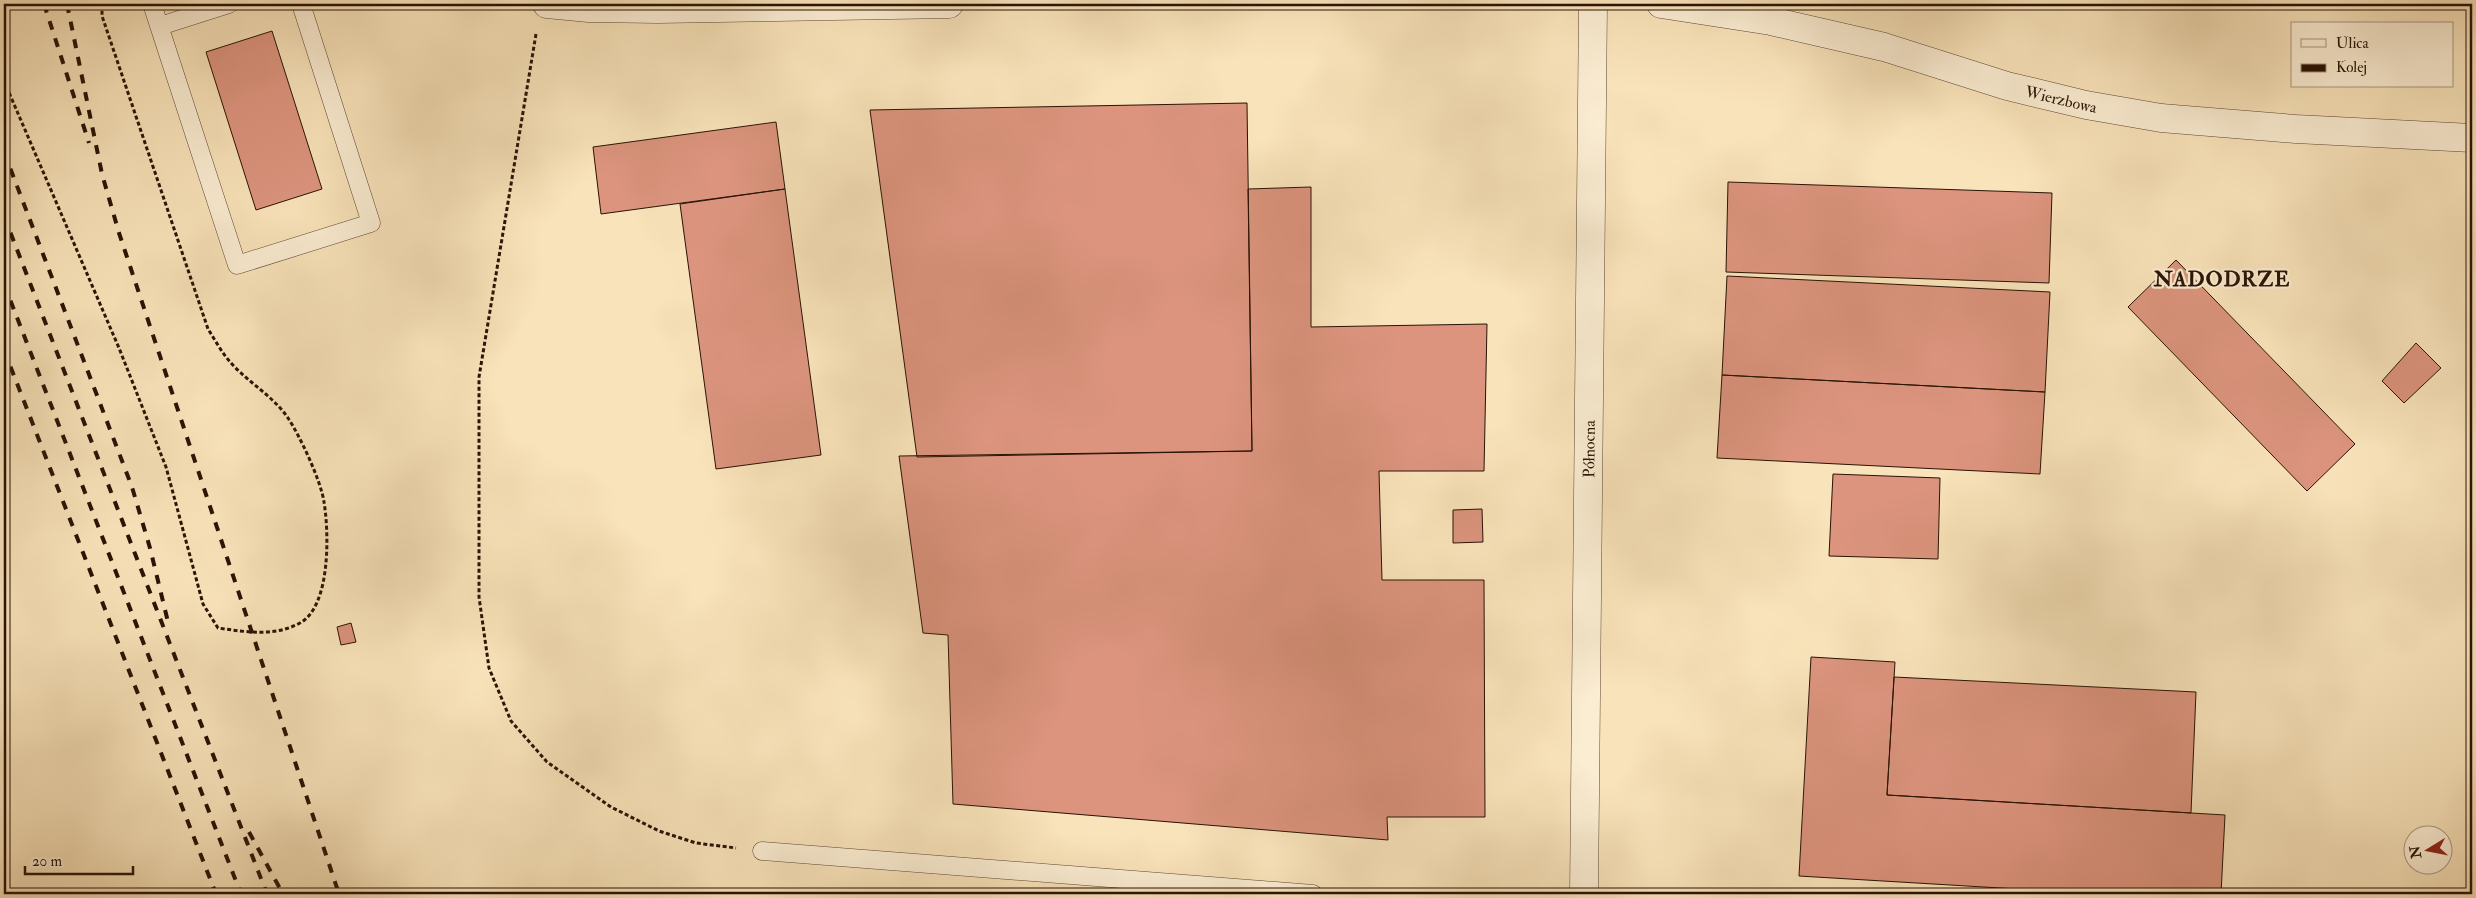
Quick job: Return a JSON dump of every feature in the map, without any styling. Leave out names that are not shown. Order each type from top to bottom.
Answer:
[{"type":"street","points":[[547,4],[589,8],[658,9],[948,4]]},
{"type":"street","name":"Północna","points":[[1584,894],[1592,4]]},
{"type":"street","name":"Wierzbowa","points":[[1661,4],[1771,21],[1884,47],[2007,86],[2123,112],[2161,118],[2296,129],[2472,138]]},
{"type":"lane","points":[[152,4],[237,265],[371,223],[301,4]]},
{"type":"lane","points":[[160,26],[229,4]]},
{"type":"lane","points":[[762,852],[1313,894]]},
{"type":"path","points":[[4,81],[119,348],[166,467],[203,604],[218,628],[252,632],[278,632],[302,622],[318,601],[327,560],[324,501],[309,459],[288,418],[263,390],[231,364],[208,329],[102,16],[102,4]]},
{"type":"path","points":[[536,33],[479,377],[479,597],[489,668],[510,721],[547,762],[611,808],[659,831],[696,843],[762,852]]},
{"type":"building","points":[[272,31],[322,189],[256,210],[206,52]]},
{"type":"building","points":[[1247,103],[1252,451],[917,457],[870,110]]},
{"type":"building","points":[[776,122],[785,189],[601,214],[593,147]]},
{"type":"building","points":[[1728,182],[2052,193],[2049,283],[1726,272]]},
{"type":"building","points":[[1311,187],[1311,327],[1487,324],[1484,471],[1379,471],[1382,580],[1484,580],[1485,817],[1387,817],[1388,840],[953,804],[948,635],[923,633],[899,456],[1252,451],[1248,189]]},
{"type":"building","points":[[785,189],[821,455],[716,469],[680,204]]},
{"type":"building","points":[[2176,260],[2355,444],[2307,491],[2128,307]]},
{"type":"building","points":[[1727,276],[2050,292],[2045,392],[1722,375]]},
{"type":"building","points":[[2416,343],[2441,368],[2404,403],[2382,381]]},
{"type":"building","points":[[1722,375],[2045,392],[2040,474],[1717,458]]},
{"type":"building","points":[[1833,474],[1940,478],[1938,559],[1829,556]]},
{"type":"building","points":[[1482,509],[1483,542],[1453,543],[1453,510]]},
{"type":"building","points":[[351,623],[356,642],[341,645],[337,627]]},
{"type":"building","points":[[1811,657],[1895,662],[1887,795],[2225,815],[2221,894],[2101,894],[1799,876]]},
{"type":"building","points":[[1894,677],[2196,692],[2191,813],[1887,795]]},
{"type":"railway","points":[[44,4],[89,143]]},
{"type":"railway","points":[[67,4],[102,174],[119,233],[339,894]]},
{"type":"railway","points":[[4,152],[132,487],[150,548],[169,626]]},
{"type":"railway","points":[[4,216],[267,894]]},
{"type":"railway","points":[[4,284],[241,894]]},
{"type":"railway","points":[[4,350],[216,894]]},
{"type":"railway","points":[[249,832],[283,894]]},
{"type":"district","name":"NADODRZE","points":[[2222,279]]}]
